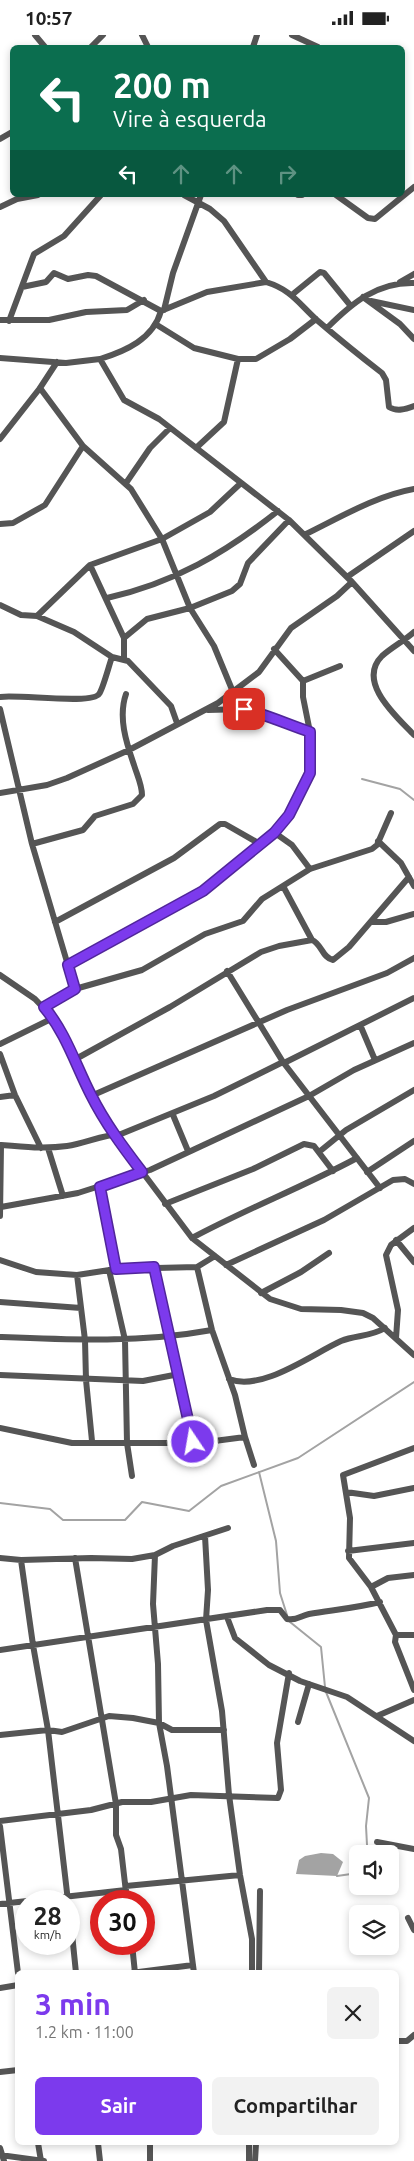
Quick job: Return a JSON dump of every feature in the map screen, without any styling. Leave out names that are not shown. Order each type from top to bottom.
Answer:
[{"type":"street","points":[[35,35],[43,45]]},
{"type":"street","points":[[93,45],[103,35]]},
{"type":"street","points":[[292,35],[314,45]]},
{"type":"street","points":[[0,207],[17,199],[28,197]]},
{"type":"street","points":[[9,321],[34,253],[64,237],[99,197]]},
{"type":"street","points":[[188,197],[210,209],[224,221],[266,282],[293,294],[316,319],[384,376],[390,407],[394,410],[401,410],[414,406]]},
{"type":"street","points":[[0,357],[56,362],[100,359],[131,347],[157,325],[173,273],[200,197]]},
{"type":"street","points":[[339,197],[368,218],[375,219],[402,197]]},
{"type":"street","points":[[293,294],[320,272],[324,273],[350,305]]},
{"type":"street","points":[[22,287],[46,282],[54,273],[68,279],[92,275],[163,310]]},
{"type":"street","points":[[327,328],[350,305],[363,297],[414,275]]},
{"type":"street","points":[[163,310],[207,292],[266,282]]},
{"type":"street","points":[[399,283],[414,283]]},
{"type":"street","points":[[363,297],[400,324],[414,339]]},
{"type":"street","points":[[0,320],[49,320],[86,312],[127,310],[144,300]]},
{"type":"street","points":[[370,301],[414,310]]},
{"type":"street","points":[[157,325],[194,348],[238,359],[261,357],[290,339],[316,319]]},
{"type":"street","points":[[100,359],[124,399],[151,414],[278,511],[349,579],[414,651]]},
{"type":"street","points":[[196,448],[224,422],[238,359]]},
{"type":"street","points":[[0,439],[40,388],[56,362]]},
{"type":"street","points":[[40,388],[83,446],[126,483],[162,539],[190,608],[214,646],[232,692]]},
{"type":"street","points":[[126,483],[150,449],[170,428]]},
{"type":"street","points":[[0,524],[14,523],[45,505],[83,446]]},
{"type":"street","points":[[36,616],[90,565],[162,539],[210,512],[242,483]]},
{"type":"street","points":[[304,535],[359,508],[395,493],[414,489]]},
{"type":"street","points":[[107,598],[145,588],[176,576],[238,543],[278,511]]},
{"type":"street","points":[[124,638],[143,621],[190,608],[232,591],[240,584],[248,563],[288,520]]},
{"type":"street","points":[[0,793],[18,791],[67,778],[207,710],[260,671],[274,649],[291,628],[337,596],[349,579],[414,531]]},
{"type":"street","points":[[90,565],[124,638],[124,659]]},
{"type":"street","points":[[0,605],[21,615],[36,616],[74,632],[112,657],[124,659],[171,706],[178,723]]},
{"type":"street","points":[[414,632],[378,661],[375,669],[375,681],[381,698],[414,735]]},
{"type":"street","points":[[68,965],[203,891],[274,833],[289,815],[310,773],[310,732],[303,697],[303,681],[274,649]]},
{"type":"street","points":[[0,697],[18,695],[71,699],[94,697],[100,692],[112,657]]},
{"type":"street","points":[[303,681],[340,666]]},
{"type":"street","points":[[32,845],[83,830],[95,816],[133,804],[139,800],[142,795],[142,788],[128,750],[122,707],[126,694]]},
{"type":"street","points":[[0,709],[1,720],[32,845],[75,989]]},
{"type":"street","points":[[207,710],[244,709],[273,716],[284,723],[310,732]]},
{"type":"street","points":[[44,1007],[75,989],[142,970],[205,934],[243,921],[262,899],[310,869],[372,849],[378,841],[390,813]]},
{"type":"street","points":[[55,922],[174,858],[220,824],[225,824],[260,844]]},
{"type":"street","points":[[274,833],[292,845],[310,869]]},
{"type":"street","points":[[283,886],[312,940],[318,943],[326,957],[333,960],[342,955],[412,880],[401,863],[378,841]]},
{"type":"street","points":[[372,922],[386,921],[414,914]]},
{"type":"street","points":[[74,1060],[170,1007],[227,971],[269,949],[312,940]]},
{"type":"street","points":[[91,1096],[260,1024],[287,1010],[387,973],[414,957]]},
{"type":"street","points":[[227,971],[284,1063],[380,1188]]},
{"type":"street","points":[[0,975],[35,999],[53,1018],[91,1096],[113,1133],[192,1238],[261,1293],[290,1307],[363,1313],[385,1328],[414,1355]]},
{"type":"street","points":[[0,1216],[1,1146],[45,1148],[77,1144],[113,1133],[120,1134],[172,1115],[284,1063],[322,1043],[361,1027],[414,998]]},
{"type":"street","points":[[0,1044],[53,1018]]},
{"type":"street","points":[[361,1027],[375,1061]]},
{"type":"street","points":[[1,1207],[100,1187],[142,1172],[309,1096],[375,1061],[414,1043]]},
{"type":"street","points":[[0,1054],[15,1095],[45,1148],[63,1196]]},
{"type":"street","points":[[319,1151],[346,1130],[414,1091]]},
{"type":"street","points":[[0,1097],[15,1095]]},
{"type":"street","points":[[172,1115],[188,1151]]},
{"type":"street","points":[[367,1172],[414,1141]]},
{"type":"street","points":[[165,1204],[253,1169],[304,1144],[314,1146],[333,1171]]},
{"type":"street","points":[[192,1238],[238,1213],[314,1181],[357,1158]]},
{"type":"street","points":[[226,1265],[324,1220],[399,1178],[414,1184]]},
{"type":"street","points":[[100,1187],[124,1340],[127,1443],[132,1476]]},
{"type":"street","points":[[396,1338],[398,1310],[386,1255],[387,1249],[396,1240],[414,1228]]},
{"type":"street","points":[[396,1240],[414,1262]]},
{"type":"street","points":[[261,1293],[301,1272],[329,1253]]},
{"type":"street","points":[[0,1260],[36,1272],[77,1275],[113,1269],[197,1267],[215,1256]]},
{"type":"street","points":[[154,1267],[193,1442]]},
{"type":"street","points":[[197,1267],[212,1330],[229,1379],[254,1465]]},
{"type":"street","points":[[77,1275],[85,1340],[86,1379],[92,1441]]},
{"type":"street","points":[[0,1302],[81,1308]]},
{"type":"street","points":[[229,1379],[241,1382],[269,1376],[294,1366],[340,1342],[372,1335],[385,1328]]},
{"type":"street","points":[[0,1337],[124,1340],[170,1338],[212,1330]]},
{"type":"street","points":[[0,1375],[143,1381],[179,1374]]},
{"type":"street","points":[[0,1428],[64,1442],[206,1443],[245,1437]]},
{"type":"street","points":[[414,1448],[343,1473],[350,1518],[349,1558],[380,1602],[396,1635],[395,1642],[414,1690]]},
{"type":"street","points":[[346,1492],[374,1495],[414,1488]]},
{"type":"street","points":[[0,1558],[21,1560],[75,1558],[132,1559],[155,1555],[173,1546],[228,1528]]},
{"type":"street","points":[[205,1536],[208,1590],[206,1620],[224,1730],[229,1795],[240,1875],[252,1939],[252,1970]]},
{"type":"street","points":[[348,1551],[414,1543]]},
{"type":"street","points":[[155,1555],[154,1627],[158,1664],[159,1723],[171,1798],[193,1970]]},
{"type":"street","points":[[75,1558],[116,1804],[116,1835],[126,1888]]},
{"type":"street","points":[[21,1560],[48,1730],[67,1890]]},
{"type":"street","points":[[371,1587],[388,1578],[414,1575]]},
{"type":"street","points":[[0,1650],[280,1610],[287,1619],[296,1620],[309,1614],[354,1609],[380,1602]]},
{"type":"street","points":[[226,1617],[232,1633],[239,1642],[269,1665],[309,1684],[347,1697],[414,1741]]},
{"type":"street","points":[[396,1635],[414,1635]]},
{"type":"street","points":[[0,1821],[91,1811],[116,1804],[191,1795],[278,1798],[280,1794],[277,1743],[289,1673]]},
{"type":"street","points":[[298,1722],[309,1684]]},
{"type":"street","points":[[376,1716],[414,1700]]},
{"type":"street","points":[[0,1735],[48,1730],[66,1731],[103,1720],[109,1716],[159,1723],[172,1730],[224,1730]]},
{"type":"street","points":[[0,1826],[18,1970]]},
{"type":"street","points":[[377,1842],[414,1849]]},
{"type":"street","points":[[80,1898],[126,1888],[240,1875]]},
{"type":"street","points":[[259,1970],[260,1891]]},
{"type":"street","points":[[0,1904],[15,1903]]},
{"type":"street","points":[[408,1918],[414,1930]]},
{"type":"street","points":[[74,1955],[76,1970]]},
{"type":"street","points":[[132,1955],[133,1970]]},
{"type":"street","points":[[150,1970],[192,1965]]},
{"type":"street","points":[[0,1988],[15,1986]]},
{"type":"street","points":[[399,2041],[407,2041],[414,2035]]},
{"type":"street","points":[[0,2072],[15,2070]]},
{"type":"street","points":[[1,2155],[43,2161],[39,2145]]},
{"type":"street","points":[[98,2145],[100,2161]]},
{"type":"street","points":[[150,2145],[150,2161]]},
{"type":"street","points":[[249,2145],[249,2161]]},
{"type":"street","points":[[256,2145],[256,2161]]},
{"type":"shaded area","points":[[321,1853],[333,1854],[343,1862],[337,1876],[296,1874],[299,1860],[305,1856]]},
{"type":"waterway","points":[[362,779],[400,789],[414,800]]},
{"type":"waterway","points":[[0,1503],[50,1509],[63,1520],[125,1520],[142,1502],[189,1511],[221,1486],[298,1458],[414,1382]]},
{"type":"waterway","points":[[259,1472],[276,1541],[280,1593],[287,1615]]},
{"type":"waterway","points":[[290,1622],[321,1647],[325,1687]]},
{"type":"waterway","points":[[326,1692],[369,1798],[366,1826],[367,1845]]},
{"type":"waterway","points":[[337,1876],[349,1874]]},
{"type":"route","points":[[193,1442],[154,1267],[116,1269],[100,1187],[142,1172],[113,1133],[91,1096],[61,1032],[44,1007],[75,989],[68,965],[203,891],[274,833],[289,815],[312,766],[310,732],[284,723],[276,717],[265,716],[244,709]]}]
